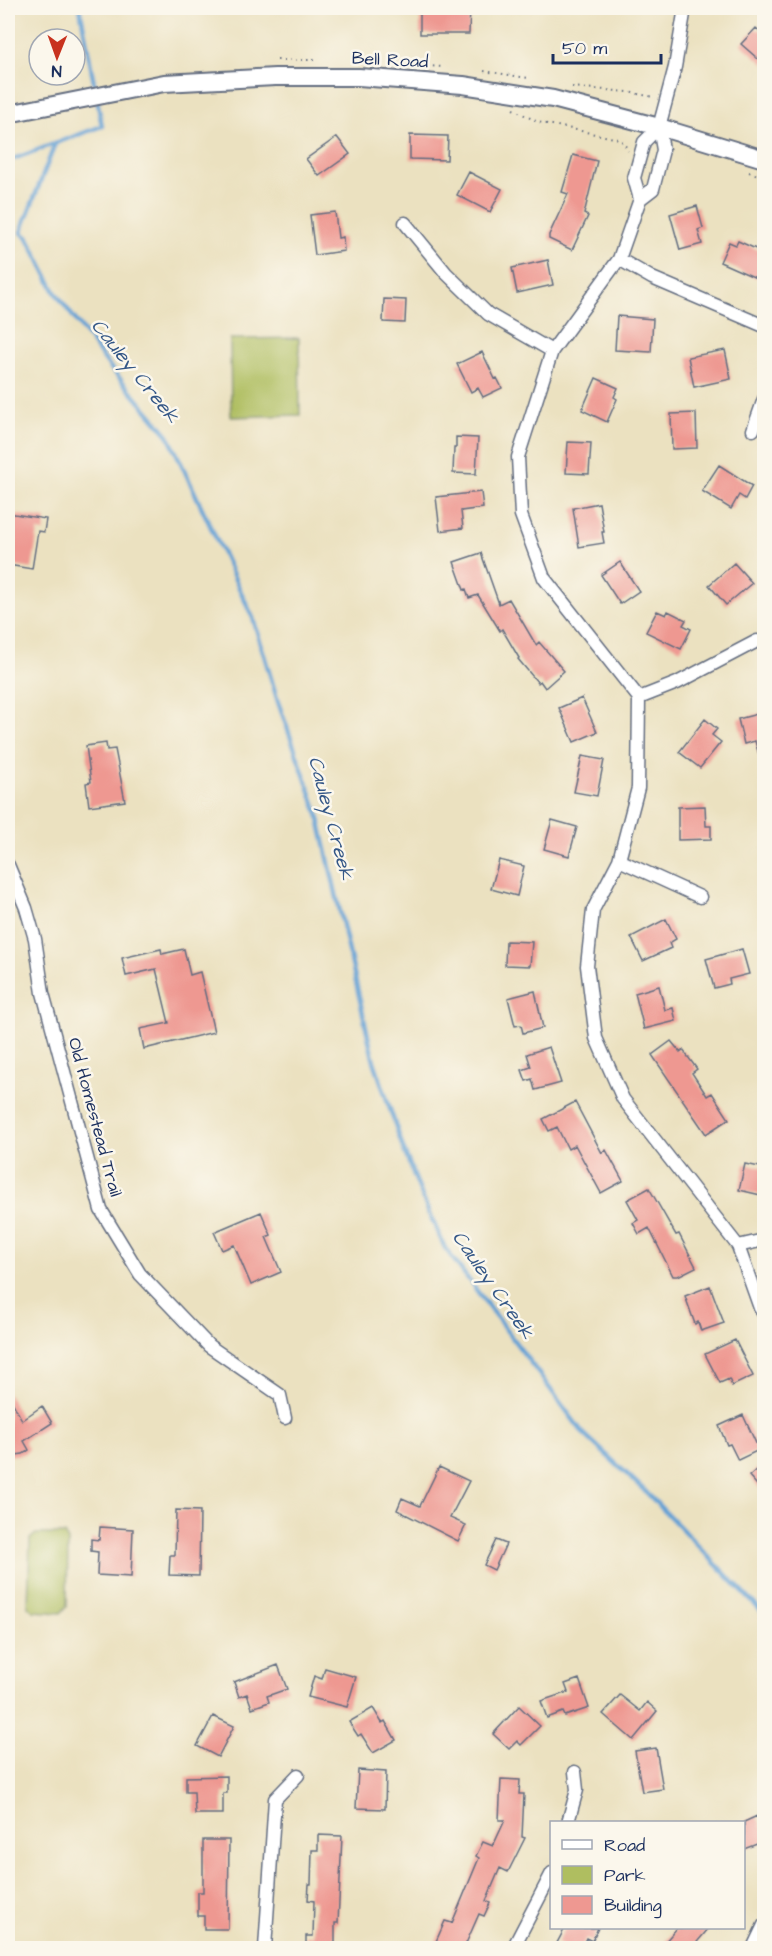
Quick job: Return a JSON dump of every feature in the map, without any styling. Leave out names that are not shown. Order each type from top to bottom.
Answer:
[{"type":"street","points":[[685,8],[675,67],[659,127],[663,150],[653,189],[640,199],[619,259],[552,351],[518,457],[520,515],[544,578],[639,698],[638,788],[619,860],[593,910],[587,966],[596,1038],[623,1099],[738,1246],[760,1308],[765,1314]]},
{"type":"street","name":"Bell Road","points":[[8,114],[164,83],[275,77],[359,77],[463,85],[553,99],[659,127],[765,159]]},
{"type":"street","points":[[640,199],[634,178],[644,142],[659,127]]},
{"type":"street","points":[[405,223],[446,273],[488,314],[552,351]]},
{"type":"street","points":[[619,259],[652,279],[765,326]]},
{"type":"street","points":[[753,430],[765,399]]},
{"type":"street","points":[[639,698],[678,683],[757,641]]},
{"type":"street","points":[[619,860],[700,897]]},
{"type":"street","name":"Old Homestead Trail","points":[[8,865],[26,908],[44,993],[101,1210],[140,1274],[209,1346],[280,1395],[285,1418]]},
{"type":"street","points":[[738,1246],[765,1240]]},
{"type":"street","points":[[568,1821],[577,1790],[575,1772]]},
{"type":"street","points":[[265,1948],[275,1800],[298,1775]]},
{"type":"street","points":[[513,1948],[550,1877]]},
{"type":"street","points":[[753,1948],[765,1925]]},
{"type":"path","points":[[510,108],[538,122],[619,139],[630,153]]},
{"type":"path","points":[[624,143],[634,145]]},
{"type":"path","points":[[743,170],[765,177]]},
{"type":"green space","points":[[299,338],[300,415],[231,417],[230,339]]},
{"type":"green space","points":[[36,1534],[64,1534],[68,1541],[67,1606],[61,1613],[33,1611],[28,1606],[30,1539]]},
{"type":"building","points":[[420,8],[470,8],[469,34],[420,34]]},
{"type":"building","points":[[765,25],[765,65],[741,44],[756,28],[759,31]]},
{"type":"building","points":[[410,135],[448,136],[447,160],[410,159]]},
{"type":"building","points":[[337,137],[350,154],[319,176],[306,159]]},
{"type":"building","points":[[573,155],[597,161],[584,214],[588,216],[572,250],[549,239],[549,235],[568,194],[562,192]]},
{"type":"building","points":[[469,172],[502,189],[490,212],[457,195]]},
{"type":"building","points":[[697,206],[703,228],[698,230],[702,244],[680,250],[670,214]]},
{"type":"building","points":[[335,212],[338,238],[343,237],[344,251],[315,255],[310,215]]},
{"type":"building","points":[[738,241],[765,253],[765,259],[756,278],[720,262],[729,242],[736,245]]},
{"type":"building","points":[[548,260],[553,285],[517,293],[512,268]]},
{"type":"building","points":[[384,299],[406,300],[405,323],[383,322]]},
{"type":"building","points":[[617,316],[653,319],[651,352],[615,350]]},
{"type":"building","points":[[725,350],[731,379],[694,387],[688,357]]},
{"type":"building","points":[[482,352],[502,388],[483,397],[478,388],[471,392],[457,364]]},
{"type":"building","points":[[596,378],[618,388],[614,397],[617,399],[607,422],[582,410]]},
{"type":"building","points":[[696,413],[697,448],[672,449],[671,414]]},
{"type":"building","points":[[456,437],[478,438],[476,474],[453,473]]},
{"type":"building","points":[[568,442],[591,443],[589,474],[566,473]]},
{"type":"building","points":[[719,465],[752,486],[745,499],[739,495],[731,509],[702,491]]},
{"type":"building","points":[[481,492],[483,508],[461,511],[463,528],[440,531],[436,497]]},
{"type":"building","points":[[599,503],[604,543],[579,547],[573,508]]},
{"type":"building","points":[[8,513],[46,519],[44,532],[38,531],[32,569],[8,565]]},
{"type":"building","points":[[481,553],[499,604],[509,599],[536,645],[539,642],[564,671],[545,688],[518,659],[502,629],[500,631],[478,595],[469,598],[466,589],[464,590],[454,562]]},
{"type":"building","points":[[620,562],[639,591],[620,604],[601,575]]},
{"type":"building","points":[[734,563],[752,583],[726,605],[709,585]]},
{"type":"building","points":[[657,611],[666,615],[668,611],[686,620],[683,625],[691,629],[681,649],[646,632]]},
{"type":"building","points":[[582,698],[597,732],[574,742],[559,708]]},
{"type":"building","points":[[765,712],[765,762],[761,762],[755,741],[744,744],[738,719]]},
{"type":"building","points":[[705,719],[717,729],[712,735],[721,742],[700,768],[679,752]]},
{"type":"building","points":[[106,743],[107,750],[115,749],[125,801],[89,806],[86,783],[91,782],[86,746]]},
{"type":"building","points":[[582,756],[604,760],[597,796],[574,792]]},
{"type":"building","points":[[705,806],[706,826],[711,826],[711,839],[678,840],[678,807]]},
{"type":"building","points":[[552,820],[577,827],[569,856],[544,849]]},
{"type":"building","points":[[499,860],[524,866],[517,896],[491,889]]},
{"type":"building","points":[[666,919],[676,939],[669,943],[671,948],[643,961],[631,937]]},
{"type":"building","points":[[506,941],[532,942],[530,966],[505,965]]},
{"type":"building","points":[[161,949],[162,954],[184,949],[190,975],[200,972],[214,1032],[144,1049],[140,1029],[169,1023],[156,969],[126,976],[122,958]]},
{"type":"building","points":[[742,949],[749,974],[729,979],[730,984],[714,988],[706,959]]},
{"type":"building","points":[[659,986],[665,1010],[673,1008],[676,1021],[644,1029],[635,993]]},
{"type":"building","points":[[535,991],[543,1028],[523,1033],[521,1025],[515,1026],[508,998]]},
{"type":"building","points":[[671,1041],[680,1052],[683,1050],[697,1069],[692,1073],[707,1096],[712,1093],[729,1119],[706,1134],[652,1055]]},
{"type":"building","points":[[549,1047],[561,1083],[535,1090],[532,1079],[526,1081],[522,1070],[531,1067],[527,1054]]},
{"type":"building","points":[[575,1102],[602,1153],[606,1150],[623,1181],[601,1193],[575,1145],[568,1149],[557,1127],[549,1131],[543,1119]]},
{"type":"building","points":[[745,1164],[765,1168],[765,1196],[739,1190]]},
{"type":"building","points":[[649,1188],[676,1235],[679,1234],[696,1267],[678,1276],[673,1276],[649,1228],[639,1234],[633,1223],[638,1220],[627,1200]]},
{"type":"building","points":[[261,1212],[271,1235],[266,1237],[281,1272],[251,1285],[234,1245],[222,1250],[214,1232]]},
{"type":"building","points":[[710,1286],[724,1323],[701,1331],[698,1322],[695,1324],[685,1296]]},
{"type":"building","points":[[735,1340],[753,1376],[732,1386],[729,1379],[720,1383],[705,1354]]},
{"type":"building","points":[[8,1394],[22,1420],[42,1406],[52,1423],[24,1441],[29,1450],[23,1454],[8,1456]]},
{"type":"building","points":[[743,1415],[759,1450],[738,1460],[730,1444],[727,1445],[719,1426]]},
{"type":"building","points":[[765,1462],[765,1494],[749,1476]]},
{"type":"building","points":[[439,1467],[469,1481],[450,1518],[466,1525],[458,1541],[397,1510],[402,1498],[420,1506]]},
{"type":"building","points":[[176,1510],[200,1511],[199,1576],[169,1575],[170,1555],[175,1555]]},
{"type":"building","points":[[100,1527],[133,1529],[131,1577],[97,1575],[98,1552],[91,1551],[91,1539],[99,1540]]},
{"type":"building","points":[[496,1540],[506,1544],[494,1570],[484,1565]]},
{"type":"building","points":[[278,1665],[287,1689],[267,1696],[269,1702],[252,1708],[247,1694],[239,1697],[234,1682]]},
{"type":"building","points":[[325,1668],[356,1677],[347,1707],[308,1697],[314,1676],[322,1679]]},
{"type":"building","points":[[579,1679],[589,1708],[565,1716],[563,1712],[547,1718],[541,1701],[568,1692],[565,1684]]},
{"type":"building","points":[[620,1695],[640,1711],[647,1702],[657,1711],[633,1740],[603,1714]]},
{"type":"building","points":[[519,1706],[540,1726],[521,1745],[517,1741],[509,1749],[493,1734]]},
{"type":"building","points":[[373,1708],[382,1723],[385,1721],[396,1740],[373,1753],[361,1734],[358,1736],[349,1722]]},
{"type":"building","points":[[213,1716],[234,1726],[218,1757],[197,1746]]},
{"type":"building","points":[[656,1748],[663,1789],[642,1792],[635,1751]]},
{"type":"building","points":[[358,1770],[386,1772],[385,1809],[356,1808]]},
{"type":"building","points":[[227,1776],[227,1793],[223,1793],[223,1814],[195,1814],[194,1792],[186,1792],[186,1777]]},
{"type":"building","points":[[501,1779],[520,1780],[519,1794],[524,1794],[522,1837],[525,1838],[508,1872],[500,1868],[486,1901],[490,1903],[484,1916],[479,1914],[464,1948],[434,1946],[445,1921],[452,1923],[479,1858],[476,1856],[483,1842],[493,1846],[505,1820],[499,1820]]},
{"type":"building","points":[[757,1816],[765,1835],[765,1841],[745,1849],[745,1822]]},
{"type":"building","points":[[318,1835],[342,1836],[335,1948],[306,1948],[306,1936],[313,1936],[314,1901],[308,1900],[312,1850],[318,1850]]},
{"type":"building","points":[[203,1840],[229,1840],[228,1929],[204,1929],[204,1916],[198,1916],[198,1892],[203,1892]]},
{"type":"building","points":[[564,1929],[598,1929],[592,1941],[586,1938],[581,1948],[568,1948],[557,1943]]},
{"type":"building","points":[[676,1929],[708,1929],[692,1948],[673,1948],[665,1942]]},
{"type":"waterway","name":"Cauley Creek","points":[[8,161],[102,126],[80,8]]},
{"type":"waterway","name":"Cauley Creek","points":[[55,144],[21,232],[28,238],[55,292],[110,367],[168,435],[253,618],[278,702],[318,814],[373,1058],[403,1148],[445,1248],[583,1433],[645,1491],[764,1614]]}]
